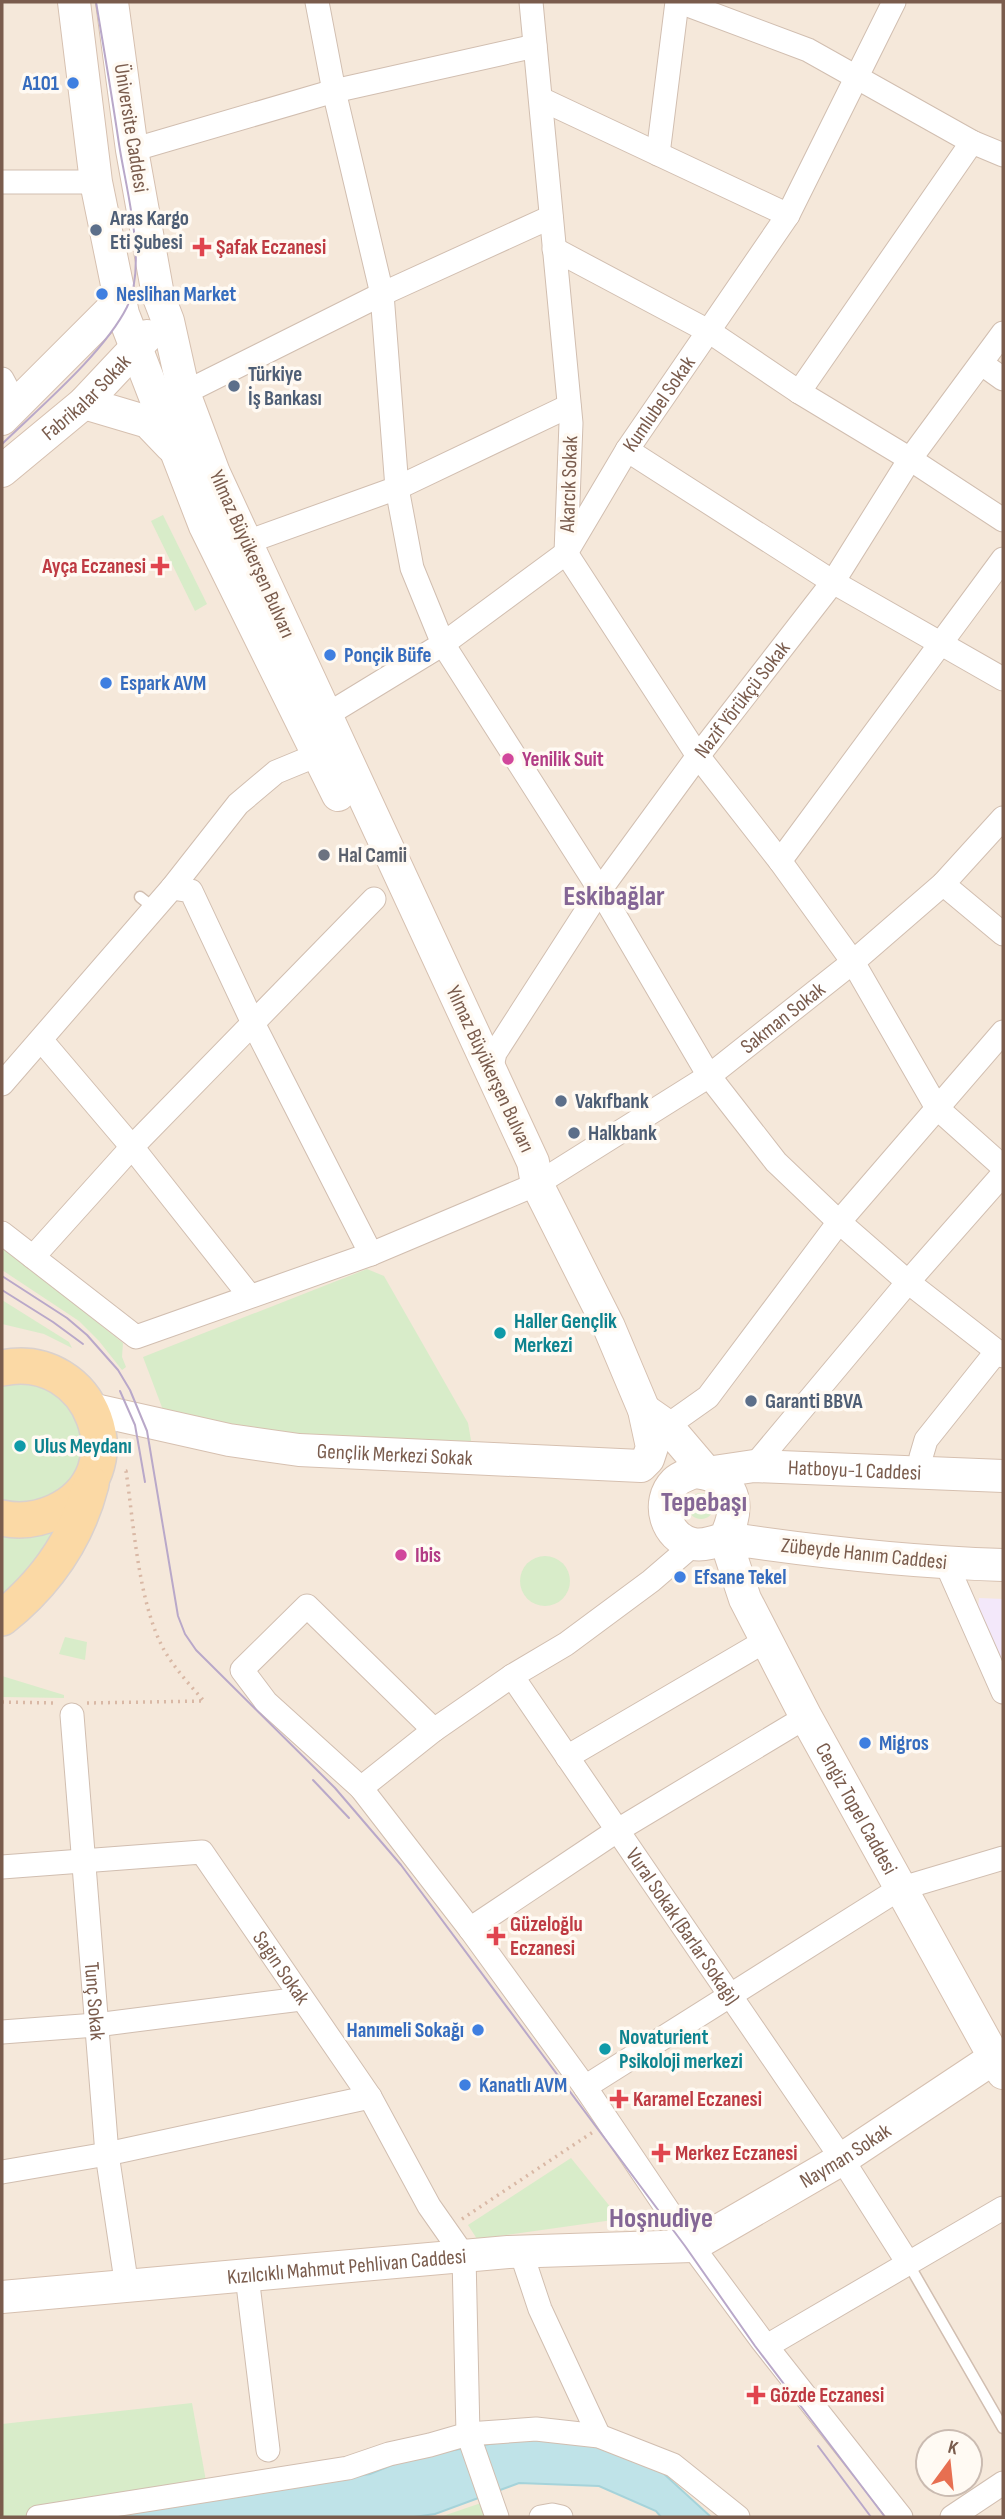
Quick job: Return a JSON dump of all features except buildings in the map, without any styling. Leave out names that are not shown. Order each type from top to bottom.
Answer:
[{"type":"main road","name":"Yılmaz Büyükerşen Bulvarı","points":[[74,2],[96,182],[119,302],[135,350],[205,526],[322,760],[514,1166],[537,1184]]},
{"type":"main road","name":"Üniversite Caddesi","points":[[112,2],[132,150],[161,309]]},
{"type":"main road","points":[[119,302],[161,309]]},
{"type":"main road","name":"Fabrikalar Sokak","points":[[6,401],[119,302]]},
{"type":"main road","name":"Yılmaz Büyükerşen Bulvarı","points":[[161,309],[184,393],[214,473],[533,1162],[537,1184]]},
{"type":"main road","name":"Fabrikalar Sokak","points":[[2,471],[83,403],[151,331],[161,309]]},
{"type":"main road","points":[[83,403],[148,422],[174,449]]},
{"type":"main road","points":[[537,1184],[580,1267],[667,1456],[664,1511],[667,1523],[673,1533],[683,1541],[694,1544],[725,1538],[735,1514],[730,1492],[723,1483],[667,1456]]},
{"type":"main road","points":[[2,1618],[40,1581],[64,1549],[105,1471],[91,1409],[80,1392],[64,1378],[45,1369],[9,1364]]},
{"type":"main road","name":"Gençlik Merkezi Sokak","points":[[91,1409],[229,1440],[299,1450],[667,1456]]},
{"type":"main road","name":"Hatboyu-1 Caddesi","points":[[667,1456],[754,1466],[1003,1476]]},
{"type":"main road","points":[[2,1518],[35,1519],[60,1510],[105,1471]]},
{"type":"main road","name":"Zübeyde Hanım Caddesi","points":[[725,1538],[815,1552],[1003,1565]]},
{"type":"main road","name":"Cengiz Topel Caddesi","points":[[725,1538],[745,1599],[806,1717],[899,1889],[1000,2061]]},
{"type":"main road","points":[[694,1544],[745,1599]]},
{"type":"main road","name":"Nayman Sokak","points":[[692,2246],[842,2159],[1000,2061]]},
{"type":"main road","name":"Kızılcıklı Mahmut Pehlivan Caddesi","points":[[2,2297],[464,2256],[692,2246]]},
{"type":"street","points":[[317,2],[334,91],[382,294],[397,488],[412,568],[443,644],[600,890],[709,1076],[776,1162],[908,1282],[1000,1353],[926,1440],[920,1473]]},
{"type":"street","name":"Akarcık Sokak","points":[[531,2],[571,423],[566,554],[698,756],[780,861],[853,962],[937,1108],[1003,1167]]},
{"type":"street","points":[[657,154],[678,2],[808,50],[972,142],[1003,155]]},
{"type":"street","name":"Kumlubel Sokak","points":[[325,716],[443,644],[566,554],[627,450],[788,215],[894,2]]},
{"type":"street","points":[[132,150],[334,91],[535,46]]},
{"type":"street","points":[[541,99],[788,215]]},
{"type":"street","points":[[799,393],[972,142]]},
{"type":"street","points":[[2,182],[96,182]]},
{"type":"street","points":[[184,393],[382,294],[551,217]]},
{"type":"street","points":[[554,248],[710,332],[799,393],[910,459],[1003,520]]},
{"type":"street","name":"Nazif Yörükçü Sokak","points":[[491,1071],[495,1053],[600,890],[698,756],[833,582],[910,459],[1003,332]]},
{"type":"street","points":[[982,364],[1003,379]]},
{"type":"street","points":[[247,542],[397,488],[569,406]]},
{"type":"street","points":[[627,450],[833,582],[1003,679]]},
{"type":"street","points":[[780,861],[1003,559]]},
{"type":"street","points":[[2,1084],[42,1041],[147,903],[172,888],[238,804],[276,772],[310,758],[322,760]]},
{"type":"street","name":"Sakman Sokak","points":[[33,1258],[136,1337],[371,1254],[537,1184],[709,1076],[853,962],[943,884],[1003,818]]},
{"type":"street","points":[[943,884],[1003,934]]},
{"type":"street","points":[[172,888],[191,891],[253,1023],[371,1254]]},
{"type":"street","points":[[2,1233],[33,1258],[132,1147],[374,900]]},
{"type":"street","points":[[667,1456],[839,1222],[1003,1032]]},
{"type":"street","points":[[42,1041],[132,1147],[249,1296]]},
{"type":"street","points":[[754,1466],[908,1282],[1003,1174]]},
{"type":"street","points":[[361,1788],[434,1730],[512,1676],[566,1644],[651,1581],[694,1544]]},
{"type":"street","points":[[946,1563],[1003,1692]]},
{"type":"street","points":[[434,1730],[307,1606],[242,1670],[266,1702],[361,1788],[470,1929],[585,2087],[692,2246],[901,2517]]},
{"type":"street","points":[[567,1757],[767,1640]]},
{"type":"street","name":"Vural Sokak (Barlar Sokağı)","points":[[512,1676],[842,2159],[908,2263]]},
{"type":"street","name":"Tunç Sokak","points":[[72,1715],[107,2154],[127,2287]]},
{"type":"street","points":[[470,1929],[618,1830],[806,1717]]},
{"type":"street","name":"Sağın Sokak","points":[[2,1867],[202,1852],[370,2097],[429,2206],[464,2256]]},
{"type":"street","points":[[585,2087],[899,1889],[1003,1857]]},
{"type":"street","points":[[2,2032],[96,2025],[301,1999]]},
{"type":"street","points":[[2,2172],[107,2154],[370,2097]]},
{"type":"street","points":[[767,2346],[1003,2208]]},
{"type":"street","points":[[521,2252],[540,2309],[599,2436]]},
{"type":"street","points":[[464,2256],[468,2434],[497,2517]]},
{"type":"street","points":[[247,2276],[268,2450]]},
{"type":"street","points":[[38,2517],[348,2468],[389,2454],[468,2434],[536,2429],[599,2436],[673,2465],[738,2517]]},
{"type":"street","points":[[952,2517],[1003,2483]]},
{"type":"street","points":[[541,2517],[561,2517]]},
{"type":"lane","name":"Vural Sokak (Barlar Sokağı)","points":[[908,2263],[1003,2428]]},
{"type":"path","points":[[105,1471],[126,1471],[149,1611],[164,1649],[184,1679],[204,1701],[145,1702]]},
{"type":"path","points":[[446,2230],[607,2123]]},
{"type":"shaded area","points":[[2,2],[1003,2],[1003,2517],[2,2517]]},
{"type":"shaded area","points":[[979,1598],[1003,1599],[1003,1666],[978,1608]]},
{"type":"green space","points":[[163,515],[207,604],[195,611],[151,521]]},
{"type":"green space","points":[[2,1246],[123,1343],[122,1357],[126,1367],[122,1370],[79,1321],[2,1270]]},
{"type":"green space","points":[[367,1269],[384,1276],[468,1423],[472,1446],[285,1437],[163,1410],[143,1357]]},
{"type":"green space","points":[[2,1300],[69,1342],[72,1348],[44,1334],[2,1324]]},
{"type":"green space","points":[[2,1384],[41,1384],[73,1408],[83,1440],[79,1464],[68,1482],[52,1495],[33,1502],[2,1499]]},
{"type":"green space","points":[[701,1493],[710,1497],[714,1506],[710,1515],[701,1519],[692,1515],[688,1506],[692,1497]]},
{"type":"green space","points":[[2,1524],[49,1524],[56,1535],[2,1597]]},
{"type":"green space","points":[[545,1556],[563,1563],[570,1581],[563,1599],[545,1606],[527,1599],[520,1581],[527,1563]]},
{"type":"green space","points":[[65,1637],[87,1642],[85,1660],[59,1654]]},
{"type":"green space","points":[[2,1676],[64,1695],[64,1698],[2,1697]]},
{"type":"green space","points":[[571,2158],[620,2219],[477,2239],[468,2225]]},
{"type":"green space","points":[[192,2403],[206,2481],[22,2517],[2,2517],[2,2424]]},
{"type":"green space","points":[[484,2502],[488,2517],[440,2517]]},
{"type":"water","points":[[586,2437],[663,2473],[711,2517],[661,2517],[656,2511],[599,2486],[519,2483],[435,2514],[414,2517],[95,2517],[370,2474],[412,2457],[502,2442]]},
{"type":"tram line","points":[[2,444],[70,379],[103,343],[117,325],[133,290],[136,270],[134,227],[96,2]]},
{"type":"tram line","points":[[2,1276],[67,1318],[87,1335],[118,1370],[130,1390],[147,1431],[178,1616],[185,1634],[196,1650],[335,1788],[401,1865],[685,2246],[755,2346],[885,2517]]},
{"type":"tram line","points":[[2,1290],[83,1344]]},
{"type":"tram line","points":[[120,1391],[135,1425],[145,1482]]},
{"type":"tram line","points":[[313,1780],[349,1818]]},
{"type":"tram line","points":[[818,2446],[871,2517]]},
{"type":"place","name":"A101","points":[[73,83]]},
{"type":"place","name":"Aras Kargo Eti Şubesi","points":[[96,230]]},
{"type":"place","name":"Şafak Eczanesi","points":[[202,247]]},
{"type":"place","name":"Neslihan Market","points":[[102,294]]},
{"type":"place","name":"Türkiye İş Bankası","points":[[234,386]]},
{"type":"place","name":"Ayça Eczanesi","points":[[160,566]]},
{"type":"place","name":"Ponçik Büfe","points":[[330,655]]},
{"type":"place","name":"Espark AVM","points":[[106,683]]},
{"type":"place","name":"Yenilik Suit","points":[[508,759]]},
{"type":"place","name":"Hal Camii","points":[[324,855]]},
{"type":"place","name":"Vakıfbank","points":[[561,1101]]},
{"type":"place","name":"Halkbank","points":[[574,1133]]},
{"type":"place","name":"Haller Gençlik Merkezi","points":[[500,1333]]},
{"type":"place","name":"Garanti BBVA","points":[[751,1401]]},
{"type":"place","name":"Ulus Meydanı","points":[[20,1446]]},
{"type":"place","name":"Ibis","points":[[401,1555]]},
{"type":"place","name":"Efsane Tekel","points":[[680,1577]]},
{"type":"place","name":"Migros","points":[[865,1743]]},
{"type":"place","name":"Güzeloğlu Eczanesi","points":[[496,1936]]},
{"type":"place","name":"Hanımeli Sokağı","points":[[478,2030]]},
{"type":"place","name":"Novaturient Psikoloji merkezi","points":[[605,2049]]},
{"type":"place","name":"Kanatlı AVM","points":[[465,2085]]},
{"type":"place","name":"Karamel Eczanesi","points":[[619,2099]]},
{"type":"place","name":"Merkez Eczanesi","points":[[661,2153]]},
{"type":"place","name":"Gözde Eczanesi","points":[[756,2395]]},
{"type":"district","name":"Eskibağlar","points":[[614,896]]},
{"type":"district","name":"Tepebaşı","points":[[704,1502]]},
{"type":"district","name":"Hoşnudiye","points":[[661,2218]]}]
